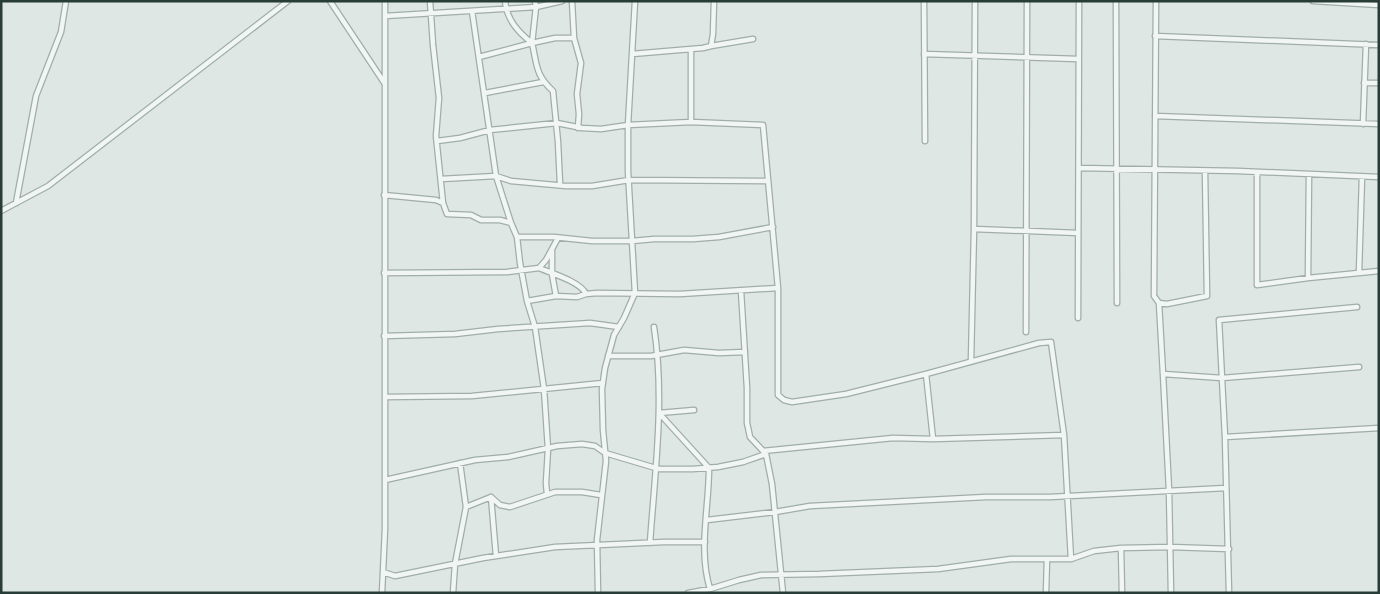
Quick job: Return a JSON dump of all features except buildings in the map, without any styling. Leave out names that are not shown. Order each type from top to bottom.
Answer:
[{"type":"street","points":[[16,203],[36,96],[61,32],[66,1]]},
{"type":"street","points":[[1,211],[48,186],[288,1]]},
{"type":"street","points":[[330,1],[386,85]]},
{"type":"street","points":[[382,593],[385,529],[385,1]]},
{"type":"street","points":[[430,1],[439,98],[437,141],[443,203],[447,214],[471,215],[481,220],[500,220],[511,223]]},
{"type":"street","points":[[505,1],[506,8],[518,32],[532,43]]},
{"type":"street","points":[[384,16],[472,11],[562,1]]},
{"type":"street","points":[[572,1],[574,38],[581,63],[578,94],[578,128]]},
{"type":"street","points":[[598,593],[597,546],[606,461],[603,430],[603,383],[614,335],[620,327],[635,293],[628,180],[628,125],[635,1]]},
{"type":"street","points":[[710,46],[713,34],[714,1]]},
{"type":"street","points":[[924,1],[924,141]]},
{"type":"street","points":[[971,361],[974,229],[975,1]]},
{"type":"street","points":[[1026,332],[1027,1]]},
{"type":"street","points":[[1078,318],[1079,1]]},
{"type":"street","points":[[1116,1],[1117,303]]},
{"type":"street","points":[[1156,1],[1154,296],[1159,303],[1169,490],[1171,593]]},
{"type":"street","points":[[1313,1],[1379,5]]},
{"type":"street","points":[[536,4],[532,43],[537,70],[554,94],[560,184]]},
{"type":"street","points":[[472,11],[496,176],[517,237],[527,301],[535,327],[544,389],[548,449],[547,494]]},
{"type":"street","points":[[1155,36],[1379,45]]},
{"type":"street","points":[[479,57],[555,38],[574,38]]},
{"type":"street","points":[[632,54],[691,49],[753,39]]},
{"type":"street","points":[[1363,124],[1366,44]]},
{"type":"street","points":[[691,49],[691,122]]},
{"type":"street","points":[[924,54],[1078,59]]},
{"type":"street","points":[[485,93],[544,82]]},
{"type":"street","points":[[1364,83],[1379,84]]},
{"type":"street","points":[[1155,116],[1379,124]]},
{"type":"street","points":[[437,141],[460,138],[490,130],[556,124],[578,128],[601,129],[628,125],[691,122],[763,125],[778,288],[778,395],[784,400],[792,402],[846,394],[1039,343],[1051,342],[1064,435],[1070,559]]},
{"type":"street","points":[[1079,168],[1379,177]]},
{"type":"street","points":[[1159,303],[1167,304],[1206,296],[1205,171]]},
{"type":"street","points":[[1257,172],[1257,285],[1379,271]]},
{"type":"street","points":[[1308,278],[1309,174]]},
{"type":"street","points":[[441,179],[496,176],[511,181],[592,186],[628,180],[768,181]]},
{"type":"street","points":[[1359,272],[1362,177]]},
{"type":"street","points":[[384,195],[436,200],[443,203]]},
{"type":"street","points":[[517,237],[632,241],[654,238],[719,237],[773,228]]},
{"type":"street","points":[[974,229],[1078,233]]},
{"type":"street","points":[[539,268],[558,238]]},
{"type":"street","points":[[552,248],[552,274],[556,296]]},
{"type":"street","points":[[384,273],[507,272],[539,268],[576,284],[585,290],[586,294]]},
{"type":"street","points":[[527,301],[556,296],[577,297],[586,294],[680,294],[778,288]]},
{"type":"street","points":[[741,291],[747,423],[750,437],[764,452],[772,484],[783,593]]},
{"type":"street","points":[[1230,593],[1226,437],[1219,320],[1357,307]]},
{"type":"street","points":[[384,336],[455,334],[590,324],[620,327]]},
{"type":"street","points":[[650,543],[659,413],[658,355],[654,327]]},
{"type":"street","points":[[608,356],[658,355],[684,350],[719,353],[745,352]]},
{"type":"street","points":[[1163,374],[1222,378],[1359,367]]},
{"type":"street","points":[[926,374],[933,439]]},
{"type":"street","points":[[385,397],[472,396],[603,383]]},
{"type":"street","points":[[659,413],[694,410]]},
{"type":"street","points":[[659,413],[709,468],[704,553],[706,579],[710,590]]},
{"type":"street","points":[[1226,437],[1379,428]]},
{"type":"street","points":[[385,480],[425,470],[441,469],[460,462],[508,457],[582,444],[595,446],[605,453],[655,468],[693,469],[743,462],[764,452],[893,438],[933,439],[1064,435]]},
{"type":"street","points":[[453,593],[455,564],[466,507],[460,462]]},
{"type":"street","points":[[707,520],[810,506],[1226,488]]},
{"type":"street","points":[[491,498],[500,505],[510,507],[555,492],[582,492],[601,495]]},
{"type":"street","points":[[466,507],[491,498]]},
{"type":"street","points":[[491,498],[496,556]]},
{"type":"street","points":[[383,572],[395,576],[496,556],[555,548],[705,542]]},
{"type":"street","points":[[688,593],[710,590],[761,575],[938,569],[1010,559],[1070,559],[1094,551],[1121,548],[1228,549]]},
{"type":"street","points":[[1121,548],[1122,593]]},
{"type":"street","points":[[1046,593],[1047,558]]}]
